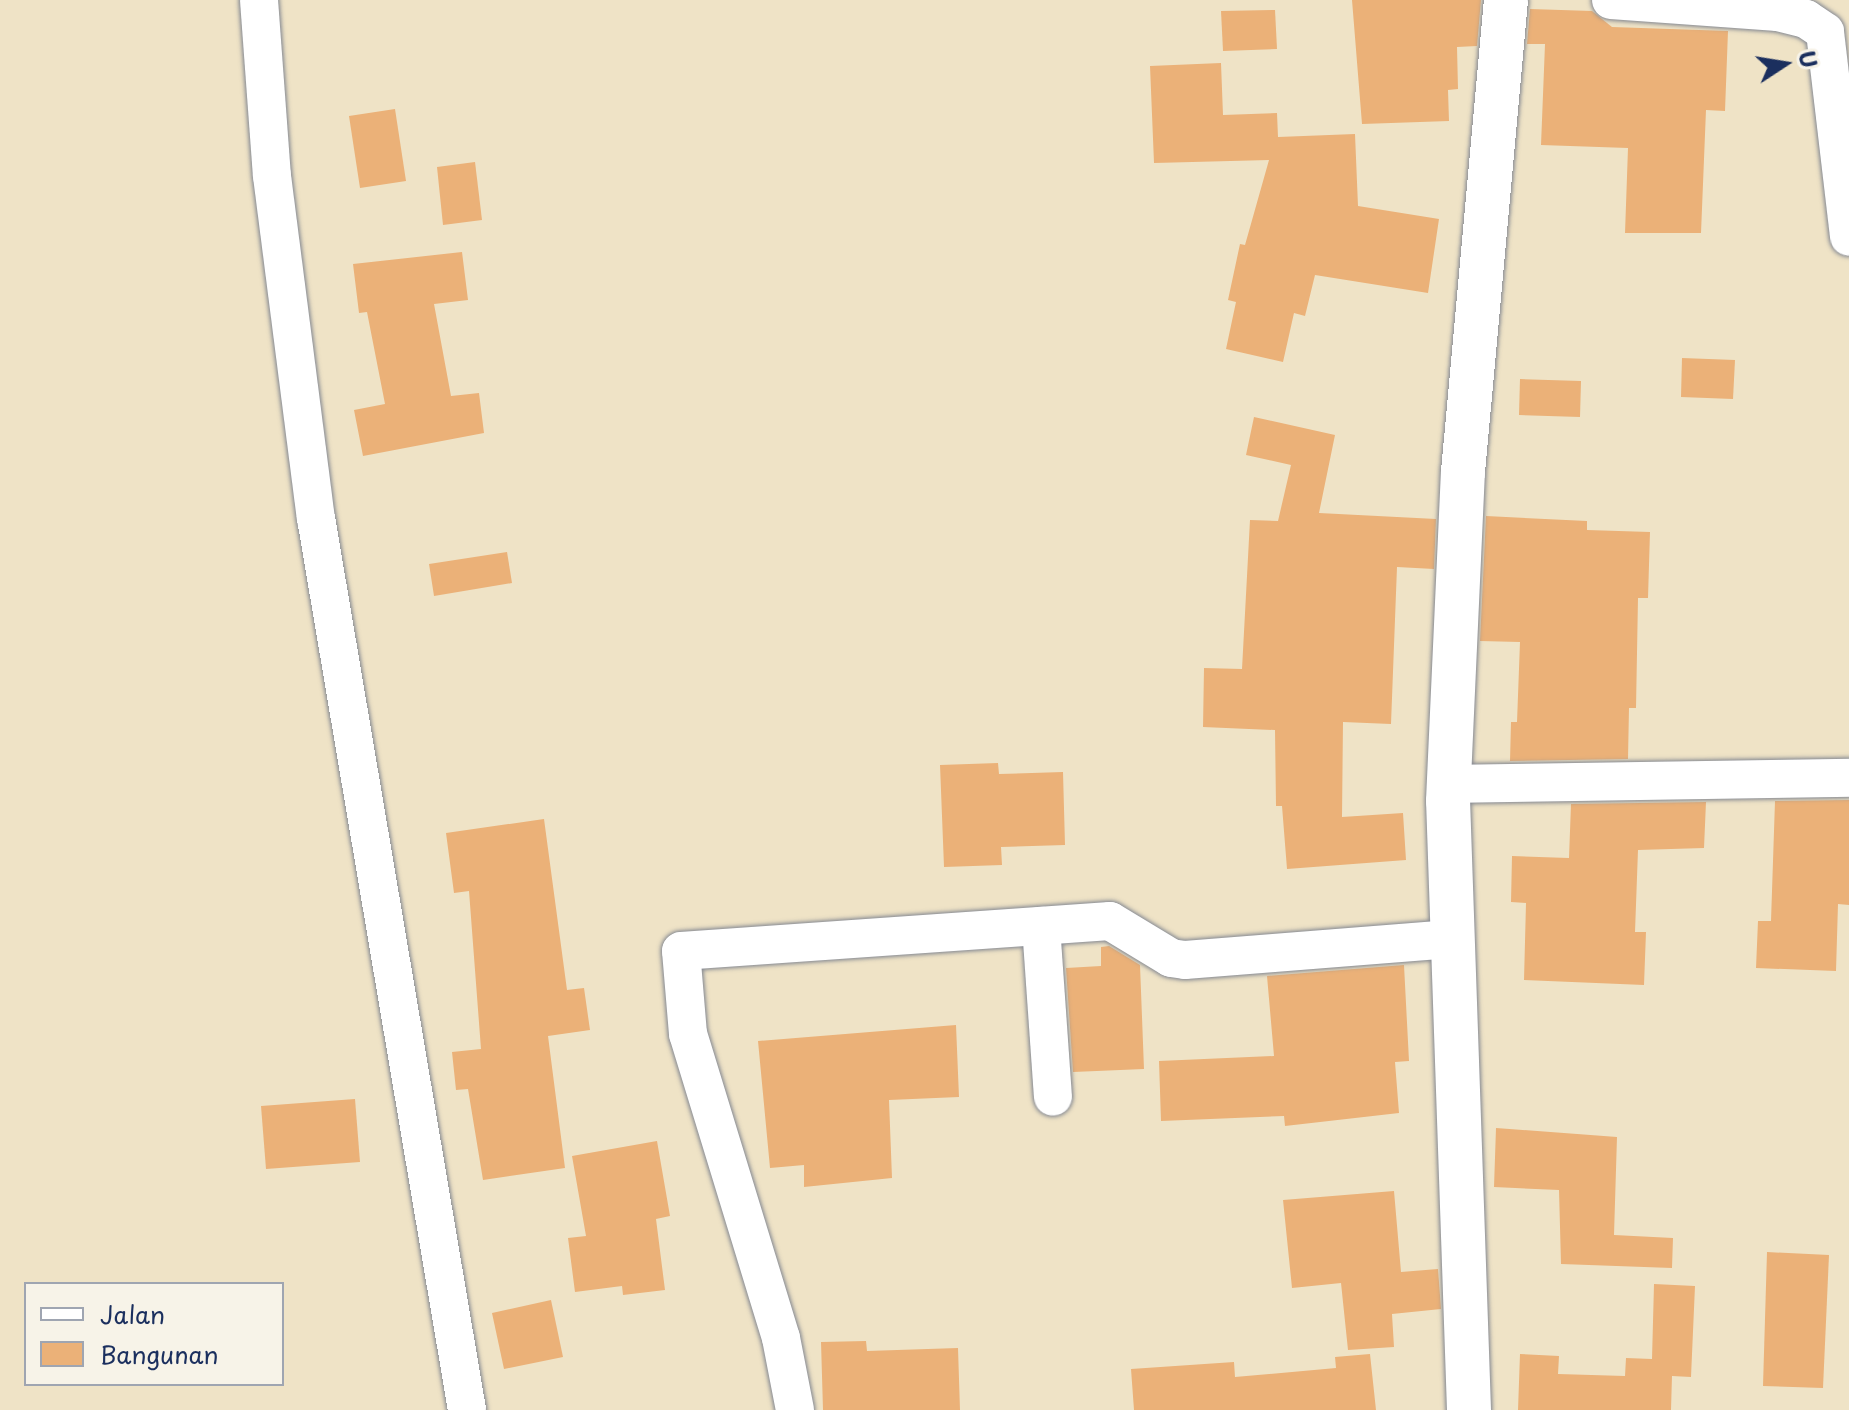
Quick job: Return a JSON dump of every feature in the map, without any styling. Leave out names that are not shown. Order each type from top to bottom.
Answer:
[{"type":"street","points":[[259,0],[272,176],[316,518],[467,1410]]},
{"type":"street","points":[[1469,1410],[1448,784],[1463,472],[1506,0]]},
{"type":"street","points":[[1611,0],[1778,12],[1806,19],[1825,32],[1849,237]]},
{"type":"street","points":[[1448,784],[1849,778]]},
{"type":"street","points":[[795,1410],[781,1338],[688,1034],[681,951],[1110,921],[1171,958],[1185,960],[1454,939]]},
{"type":"street","points":[[1041,926],[1053,1097]]},
{"type":"building","points":[[1352,0],[1481,0],[1477,46],[1457,47],[1458,89],[1448,90],[1449,121],[1362,124]]},
{"type":"building","points":[[1530,9],[1592,11],[1612,27],[1728,31],[1725,111],[1706,110],[1701,233],[1625,233],[1628,148],[1541,145],[1545,44],[1527,44]]},
{"type":"building","points":[[1275,10],[1277,49],[1223,51],[1221,11]]},
{"type":"building","points":[[1221,63],[1223,115],[1277,113],[1278,137],[1355,134],[1358,206],[1439,219],[1428,293],[1315,275],[1305,316],[1294,313],[1283,362],[1226,349],[1236,302],[1228,300],[1240,244],[1245,245],[1269,160],[1154,163],[1150,66]]},
{"type":"building","points":[[395,109],[406,181],[360,188],[349,116]]},
{"type":"building","points":[[475,162],[482,220],[443,225],[437,167]]},
{"type":"building","points":[[462,252],[468,300],[434,304],[451,396],[479,393],[484,433],[363,456],[354,410],[385,404],[367,312],[359,313],[353,264]]},
{"type":"building","points":[[1682,358],[1735,360],[1733,399],[1681,397]]},
{"type":"building","points":[[1520,379],[1581,381],[1580,417],[1519,415]]},
{"type":"building","points":[[1254,417],[1335,435],[1319,513],[1436,519],[1434,569],[1397,567],[1391,724],[1343,722],[1342,817],[1403,813],[1406,860],[1287,869],[1282,806],[1276,806],[1275,730],[1203,727],[1204,668],[1242,669],[1250,520],[1278,521],[1291,465],[1246,455]]},
{"type":"building","points":[[1486,516],[1587,521],[1587,530],[1650,532],[1648,598],[1638,598],[1636,708],[1629,708],[1628,759],[1510,761],[1511,722],[1517,722],[1520,642],[1480,641]]},
{"type":"building","points":[[507,552],[512,583],[434,596],[429,564]]},
{"type":"building","points":[[998,763],[999,774],[1063,772],[1065,845],[1001,847],[1002,865],[944,867],[940,765]]},
{"type":"building","points":[[1849,800],[1849,905],[1838,904],[1836,971],[1756,968],[1758,921],[1771,921],[1775,801]]},
{"type":"building","points":[[1706,802],[1704,848],[1638,850],[1635,932],[1646,932],[1644,985],[1524,980],[1526,903],[1511,902],[1512,856],[1569,858],[1571,804]]},
{"type":"building","points":[[544,819],[567,990],[584,988],[590,1030],[548,1036],[565,1168],[483,1180],[468,1089],[456,1090],[452,1052],[481,1049],[469,891],[454,893],[446,833]]},
{"type":"building","points":[[1109,946],[1140,965],[1144,1069],[1073,1072],[1066,968],[1101,966],[1101,947]]},
{"type":"building","points":[[1404,965],[1409,1061],[1395,1062],[1399,1113],[1285,1126],[1284,1116],[1161,1121],[1159,1061],[1274,1056],[1267,976]]},
{"type":"building","points":[[956,1025],[959,1097],[889,1100],[892,1178],[804,1187],[804,1165],[770,1168],[758,1041]]},
{"type":"building","points":[[355,1099],[360,1162],[266,1169],[261,1106]]},
{"type":"building","points":[[1496,1128],[1617,1137],[1614,1235],[1673,1238],[1672,1268],[1561,1264],[1559,1190],[1494,1187]]},
{"type":"building","points":[[657,1141],[670,1216],[656,1219],[665,1290],[623,1295],[622,1286],[575,1292],[568,1238],[586,1236],[572,1156]]},
{"type":"building","points":[[1394,1191],[1401,1272],[1438,1269],[1441,1309],[1392,1314],[1394,1347],[1348,1350],[1341,1283],[1292,1288],[1283,1200]]},
{"type":"building","points":[[1767,1252],[1829,1255],[1823,1388],[1763,1386]]},
{"type":"building","points":[[1654,1284],[1695,1286],[1691,1377],[1672,1376],[1671,1410],[1518,1410],[1520,1354],[1559,1356],[1558,1374],[1625,1376],[1626,1358],[1652,1359]]},
{"type":"building","points":[[551,1300],[563,1357],[504,1369],[492,1313]]},
{"type":"building","points":[[866,1341],[867,1351],[958,1348],[960,1410],[823,1410],[821,1342]]},
{"type":"building","points":[[1370,1354],[1376,1410],[1134,1410],[1131,1369],[1234,1362],[1235,1377],[1336,1368],[1335,1357]]}]
